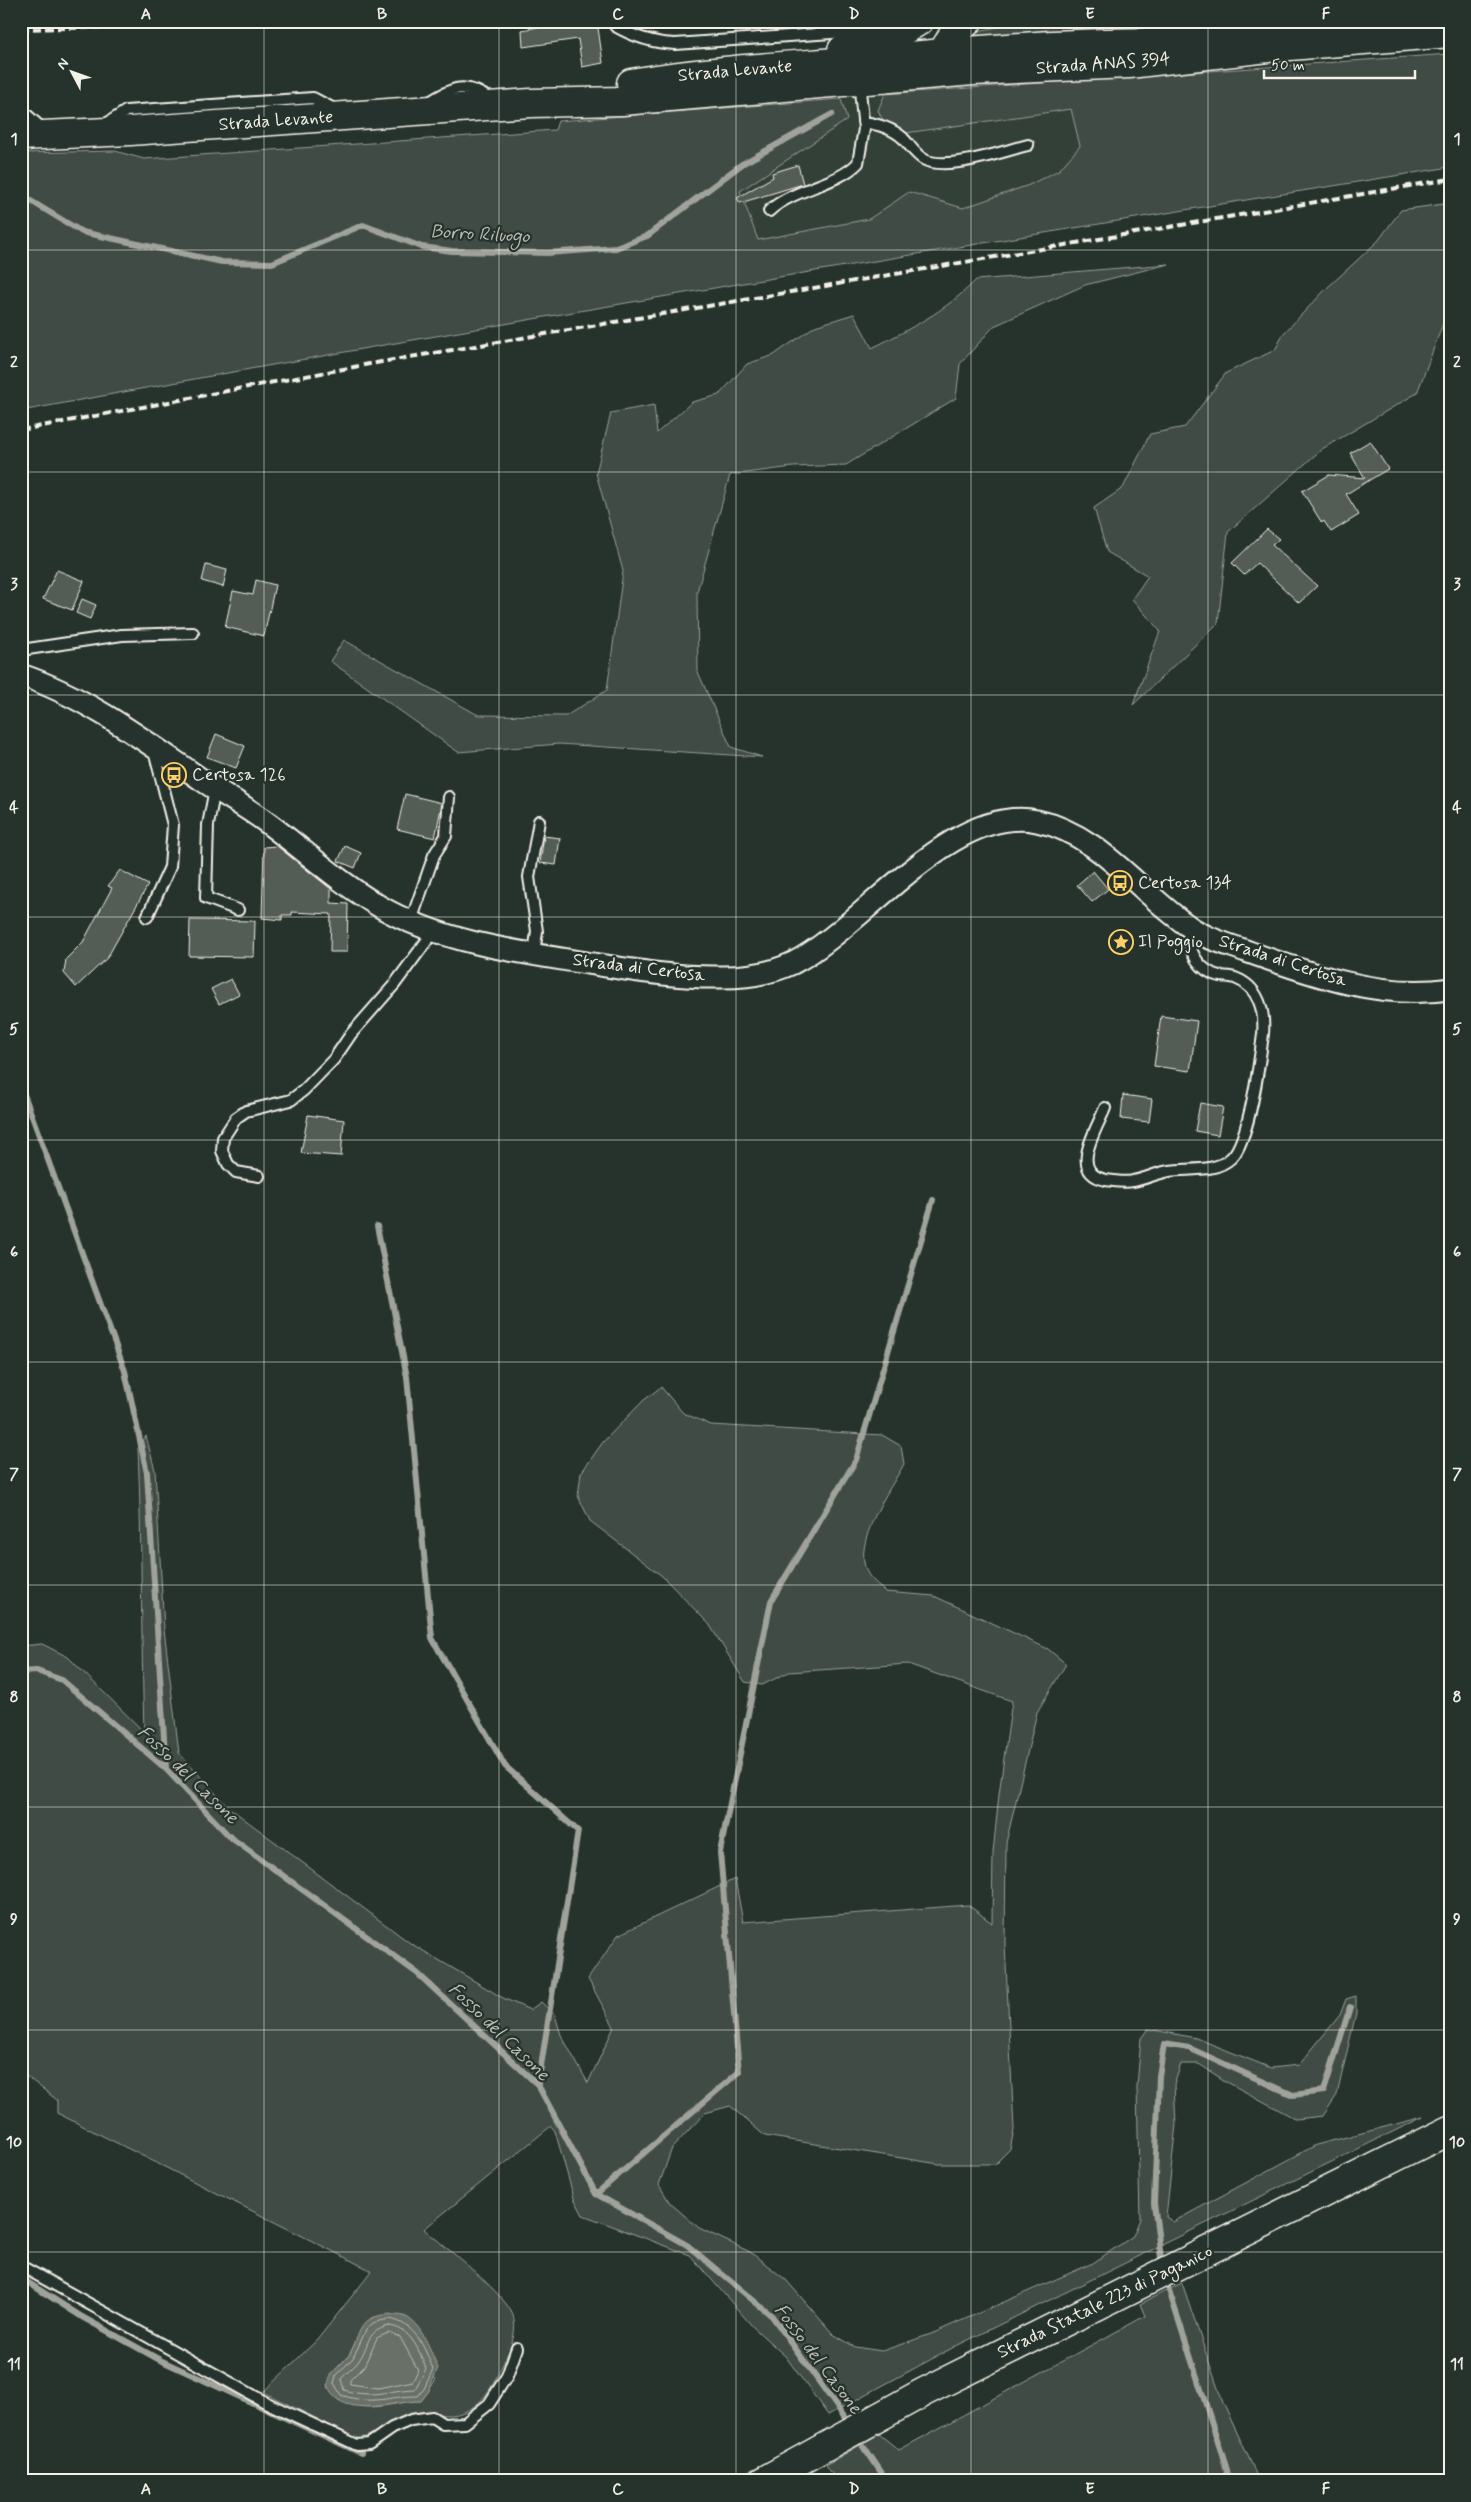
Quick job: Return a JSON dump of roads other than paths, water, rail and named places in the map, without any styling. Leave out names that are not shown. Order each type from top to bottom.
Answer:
[{"type":"main road","points":[[693,74],[762,56],[870,48],[888,42],[916,23],[917,35],[930,61],[968,21]]},
{"type":"main road","points":[[1156,21],[1172,33],[1181,34],[1332,28],[1378,39]]},
{"type":"main road","name":"Strada ANAS 394","points":[[930,61],[1151,41],[1277,47],[1450,33]]},
{"type":"main road","name":"Strada Levante","points":[[531,103],[693,74],[930,61]]},
{"type":"main road","name":"Strada Levante","points":[[21,136],[92,133],[531,103],[614,101],[859,80],[930,61]]},
{"type":"main road","name":"Strada Statale 223 di Paganico","points":[[762,2481],[916,2396],[1450,2130]]},
{"type":"street","name":"Strada di Certosa","points":[[21,675],[71,697],[153,746],[215,789],[260,817],[365,897],[386,910],[434,931],[534,954],[688,976],[738,976],[770,971],[792,963],[824,943],[901,878],[947,845],[992,824],[1022,818],[1056,826],[1084,840],[1189,926],[1248,952],[1332,979],[1406,991],[1450,989]]},
{"type":"lane","points":[[614,26],[641,39],[657,44],[675,44],[916,23]]},
{"type":"lane","points":[[768,211],[792,194],[854,168],[860,157],[864,122],[859,80]]},
{"type":"lane","points":[[21,115],[27,115],[49,135]]},
{"type":"lane","points":[[864,122],[890,129],[903,139],[919,156],[934,162],[944,163],[981,157],[1028,145]]},
{"type":"lane","points":[[21,650],[122,636],[193,633]]},
{"type":"lane","points":[[147,917],[170,867],[173,825],[153,746]]},
{"type":"lane","points":[[215,789],[208,825],[206,898],[238,910]]},
{"type":"lane","points":[[411,921],[434,855],[446,836],[449,798]]},
{"type":"lane","points":[[534,954],[537,931],[529,877],[539,820]]},
{"type":"lane","points":[[1105,1108],[1085,1157],[1089,1171],[1094,1177],[1110,1180],[1131,1182],[1168,1171],[1213,1168],[1232,1158],[1244,1133],[1259,1061],[1263,1033],[1263,1011],[1254,991],[1236,978],[1214,974],[1199,964],[1188,941],[1189,926]]},
{"type":"lane","points":[[259,1176],[236,1172],[228,1164],[225,1157],[223,1138],[236,1118],[246,1110],[291,1100],[304,1090],[334,1059],[351,1034],[394,985],[434,931]]},
{"type":"lane","points":[[21,2266],[265,2402],[357,2445],[369,2444],[392,2428],[411,2420],[432,2417],[443,2424],[465,2423],[489,2404],[507,2376],[517,2348]]},
{"type":"water","points":[[389,2314],[404,2316],[410,2320],[421,2331],[425,2339],[438,2368],[428,2392],[421,2401],[366,2407],[346,2404],[331,2393],[328,2387],[331,2376],[349,2355],[362,2326],[374,2317]]},
{"type":"waterway","name":"Borro Riluogo","points":[[21,195],[82,232],[222,262],[272,263],[363,225],[422,247],[452,251],[547,253],[616,248],[647,236],[742,164],[832,114]]},
{"type":"waterway","points":[[21,1086],[125,1371],[147,1473],[166,1769]]},
{"type":"waterway","points":[[596,2194],[739,2072],[720,1852],[771,1601],[856,1460],[933,1200]]},
{"type":"waterway","points":[[377,1226],[407,1377],[432,1638],[505,1766],[578,1831],[538,2085]]},
{"type":"waterway","name":"Fosso del Casone","points":[[21,1672],[37,1671],[62,1680],[166,1769],[230,1837],[417,1973],[538,2085],[596,2194],[687,2245],[772,2316],[850,2425]]},
{"type":"waterway","points":[[1162,2266],[1154,2203],[1159,2076],[1164,2044],[1189,2048],[1293,2095],[1324,2091],[1350,2007]]},
{"type":"waterway","points":[[21,2278],[82,2317],[160,2360],[361,2453]]},
{"type":"waterway","points":[[1165,2278],[1227,2470],[1228,2481]]},
{"type":"waterway","name":"Fosso del Casone","points":[[857,2436],[887,2481]]},
{"type":"waterway","points":[[733,2481],[761,2468]]},
{"type":"railway","points":[[21,29],[109,27],[179,21]]},
{"type":"railway","points":[[21,430],[364,365],[1450,179]]},
{"type":"place","name":"Certosa 126","points":[[174,775]]},
{"type":"place","name":"Certosa 134","points":[[1120,883]]},
{"type":"place","name":"Il Poggio","points":[[1121,942]]}]
